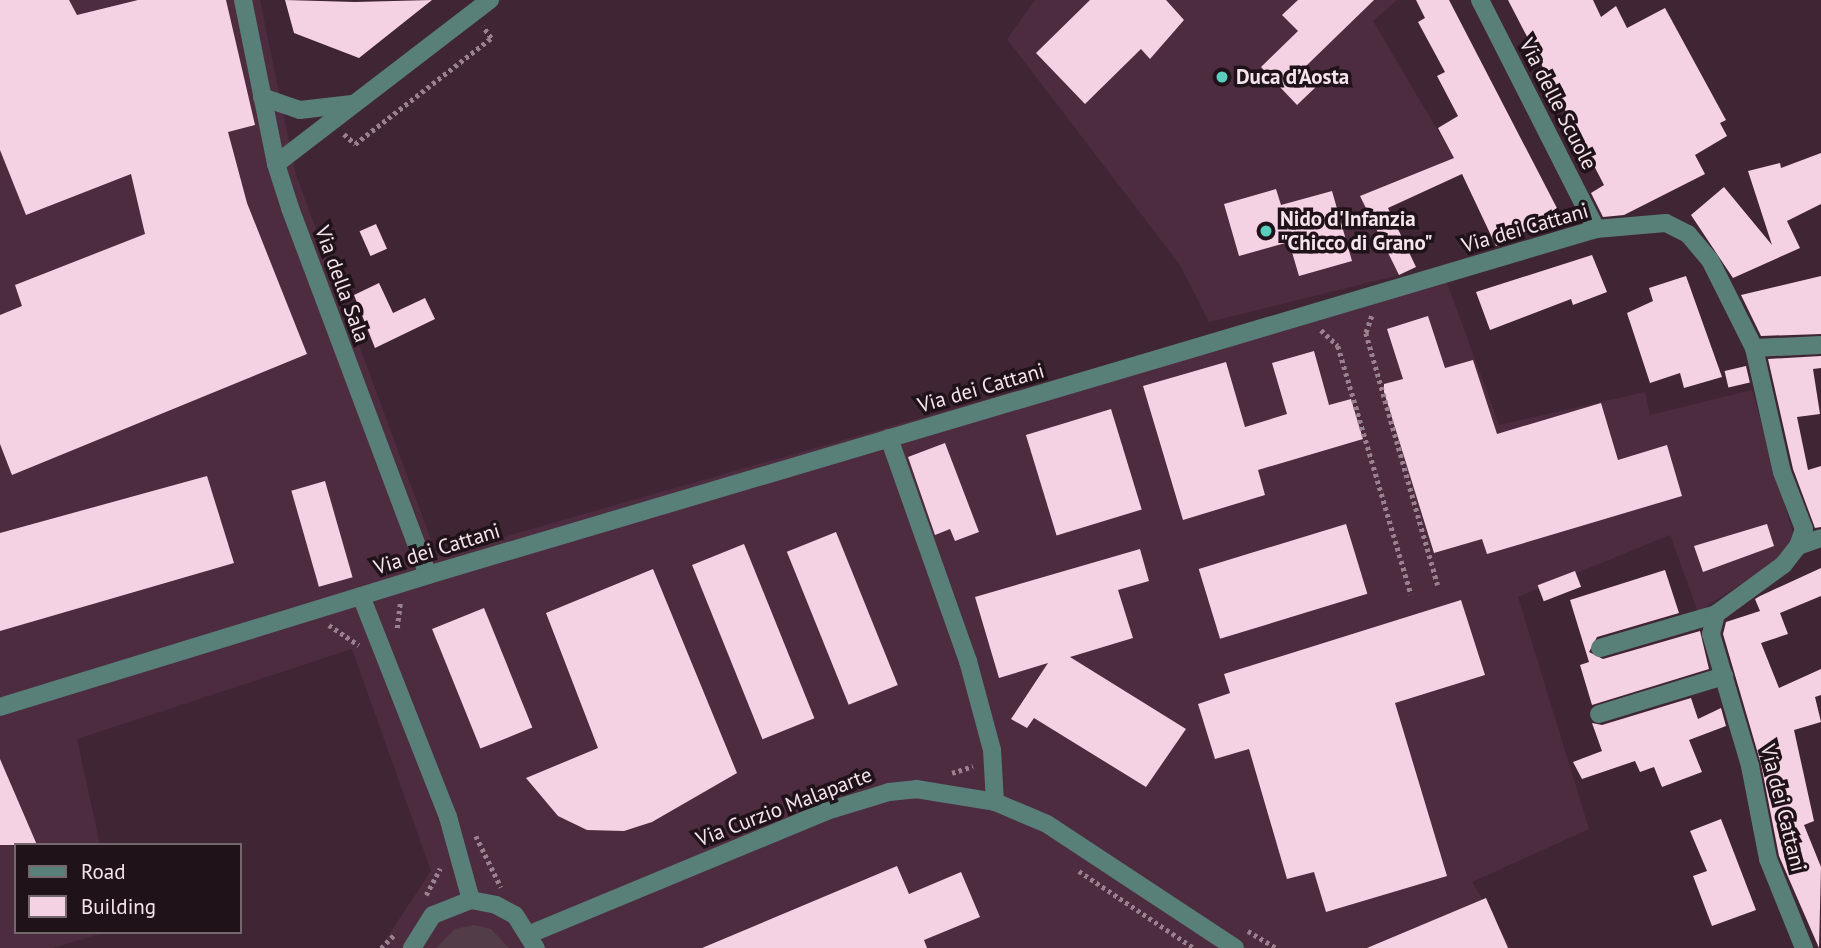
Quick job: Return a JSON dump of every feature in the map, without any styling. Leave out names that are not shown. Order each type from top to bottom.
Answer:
[{"type":"street","name":"Via della Sala","points":[[243,0],[276,164],[336,336],[428,575]]},
{"type":"street","name":"Via delle Scuole","points":[[1480,0],[1595,229]]},
{"type":"street","points":[[276,164],[490,8]]},
{"type":"street","points":[[262,97],[314,111],[364,100]]},
{"type":"street","name":"Via dei Cattani","points":[[0,708],[408,581],[1313,315],[1595,229],[1666,223],[1688,234],[1710,260],[1754,348],[1782,472],[1804,529],[1798,546]]},
{"type":"street","points":[[1754,348],[1821,345]]},
{"type":"street","points":[[889,438],[968,661],[990,741],[995,802]]},
{"type":"street","points":[[1600,648],[1716,614],[1783,565],[1798,546],[1821,538]]},
{"type":"street","name":"Via dei Cattani","points":[[361,596],[448,817],[471,900]]},
{"type":"street","name":"Via dei Cattani","points":[[1716,614],[1711,634],[1750,766],[1768,859],[1804,948]]},
{"type":"street","points":[[1599,714],[1724,676]]},
{"type":"street","name":"Via Curzio Malaparte","points":[[533,941],[873,796],[916,789],[995,802],[1046,824],[1234,948]]},
{"type":"street","points":[[412,948],[433,915],[471,900],[504,908],[533,941]]},
{"type":"path","points":[[332,140],[342,132],[355,144],[491,38],[480,23],[490,8]]},
{"type":"path","points":[[1373,297],[1376,306],[1366,333],[1438,585]]},
{"type":"path","points":[[1313,315],[1318,327],[1338,346],[1411,594]]},
{"type":"path","points":[[397,634],[396,618],[408,581]]},
{"type":"path","points":[[320,609],[325,623],[345,633],[366,658]]},
{"type":"path","points":[[943,773],[966,771],[975,765],[978,743],[990,741]]},
{"type":"path","points":[[474,832],[492,876],[506,892]]},
{"type":"path","points":[[423,900],[440,872],[440,860]]},
{"type":"path","points":[[1072,866],[1194,948]]},
{"type":"path","points":[[381,948],[403,922]]},
{"type":"shaded area","points":[[0,0],[260,0],[296,175],[437,556],[1442,269],[1499,425],[1645,392],[1650,415],[1752,390],[1794,537],[1785,555],[1698,612],[1670,535],[1518,597],[1589,829],[1472,882],[1511,948],[380,948],[431,871],[352,649],[77,739],[100,843],[14,843],[14,934],[99,934],[53,948],[0,948]]},
{"type":"shaded area","name":"Duca d’Aosta","points":[[1035,0],[1397,0],[1373,21],[1454,158],[1360,196],[1399,275],[1209,322],[1180,265],[1007,39]]},
{"type":"shaded area","points":[[474,925],[491,929],[509,948],[436,948],[455,929]]},
{"type":"building","points":[[0,0],[69,0],[77,15],[138,0],[226,0],[255,125],[228,132],[247,203],[307,354],[12,475],[0,444],[0,315],[22,306],[15,285],[145,234],[131,174],[26,215],[0,150]]},
{"type":"building","points":[[285,0],[432,0],[359,58],[294,33]]},
{"type":"building","points":[[1090,0],[1166,0],[1184,20],[1150,59],[1141,49],[1085,104],[1036,53]]},
{"type":"building","points":[[1298,0],[1374,0],[1305,67],[1320,83],[1297,105],[1261,67],[1298,31],[1282,15]]},
{"type":"building","points":[[1416,0],[1449,0],[1560,214],[1496,246],[1462,174],[1388,208],[1416,267],[1399,275],[1360,196],[1454,158],[1438,128],[1458,116],[1437,76],[1445,72],[1418,22],[1425,18]]},
{"type":"building","points":[[1508,0],[1593,0],[1601,17],[1616,6],[1627,28],[1665,8],[1726,120],[1720,123],[1727,136],[1695,155],[1705,174],[1624,215],[1603,217],[1591,193],[1604,185]]},
{"type":"building","points":[[1821,153],[1821,204],[1787,221],[1800,248],[1733,278],[1691,215],[1724,187],[1772,245],[1748,171],[1780,163],[1781,168]]},
{"type":"building","points":[[1276,189],[1281,205],[1332,191],[1352,261],[1299,276],[1289,242],[1239,256],[1224,204]]},
{"type":"building","points":[[376,224],[387,249],[371,256],[360,231]]},
{"type":"building","points":[[1592,255],[1607,292],[1573,305],[1571,299],[1490,330],[1476,292]]},
{"type":"building","points":[[1686,276],[1722,377],[1684,388],[1680,373],[1650,383],[1627,313],[1653,301],[1649,288]]},
{"type":"building","points":[[1821,276],[1821,334],[1761,336],[1741,295]]},
{"type":"building","points":[[379,283],[393,313],[425,298],[435,319],[375,348],[354,295]]},
{"type":"building","points":[[1428,316],[1445,368],[1473,360],[1497,434],[1601,403],[1618,460],[1667,445],[1682,496],[1487,554],[1482,539],[1434,553],[1384,392],[1384,384],[1403,379],[1387,329]]},
{"type":"building","points":[[1314,351],[1329,405],[1351,399],[1363,439],[1258,470],[1265,495],[1183,520],[1143,386],[1226,362],[1245,427],[1287,414],[1272,363]]},
{"type":"building","points":[[1821,356],[1821,368],[1813,369],[1820,414],[1797,417],[1808,470],[1821,466],[1821,527],[1815,528],[1793,469],[1768,359]]},
{"type":"building","points":[[1746,366],[1750,383],[1728,388],[1725,371]]},
{"type":"building","points":[[1111,409],[1142,509],[1057,535],[1026,435]]},
{"type":"building","points":[[945,443],[979,532],[955,541],[950,529],[935,535],[908,457]]},
{"type":"building","points":[[207,476],[234,563],[0,631],[0,533]]},
{"type":"building","points":[[325,481],[353,577],[319,587],[291,491]]},
{"type":"building","points":[[1346,524],[1367,594],[1220,639],[1199,569]]},
{"type":"building","points":[[1767,524],[1774,546],[1703,572],[1694,546]]},
{"type":"building","points":[[836,532],[898,685],[849,705],[787,552]]},
{"type":"building","points":[[744,544],[814,718],[763,739],[692,565]]},
{"type":"building","points":[[1140,549],[1149,581],[1118,590],[1133,638],[1070,657],[1186,729],[1146,787],[1034,718],[1027,728],[1011,719],[1048,663],[999,678],[975,597]]},
{"type":"building","points":[[1821,568],[1821,596],[1780,613],[1788,634],[1761,643],[1779,688],[1821,669],[1821,695],[1815,697],[1821,722],[1794,730],[1814,821],[1804,825],[1821,867],[1819,948],[1779,856],[1761,764],[1723,634],[1726,622],[1760,611],[1755,599]]},
{"type":"building","points":[[653,569],[737,773],[652,822],[624,831],[587,830],[558,816],[526,778],[598,748],[546,613]]},
{"type":"building","points":[[1665,570],[1679,613],[1597,637],[1589,652],[1603,659],[1700,631],[1709,669],[1592,705],[1580,665],[1589,662],[1570,600]]},
{"type":"building","points":[[1575,571],[1581,587],[1544,601],[1538,585]]},
{"type":"building","points":[[1461,600],[1485,675],[1395,703],[1447,876],[1326,912],[1314,872],[1287,879],[1249,749],[1215,759],[1198,704],[1230,693],[1224,674]]},
{"type":"building","points":[[484,608],[532,728],[480,749],[432,629]]},
{"type":"building","points":[[1691,698],[1698,719],[1721,708],[1726,726],[1689,740],[1702,772],[1662,787],[1654,767],[1640,772],[1635,761],[1582,779],[1573,762],[1602,751],[1592,723],[1602,725]]},
{"type":"building","points":[[0,759],[36,843],[0,845]]},
{"type":"building","points":[[1721,819],[1756,910],[1712,926],[1693,876],[1707,871],[1690,831]]},
{"type":"building","points":[[897,866],[909,894],[961,872],[980,917],[924,940],[927,948],[702,948]]},
{"type":"building","points":[[1486,898],[1508,948],[1367,948]]},
{"type":"place","name":"Duca d’Aosta","points":[[1222,77]]},
{"type":"place","name":"Nido d'Infanzia \"Chicco di Grano\"","points":[[1266,231]]}]
